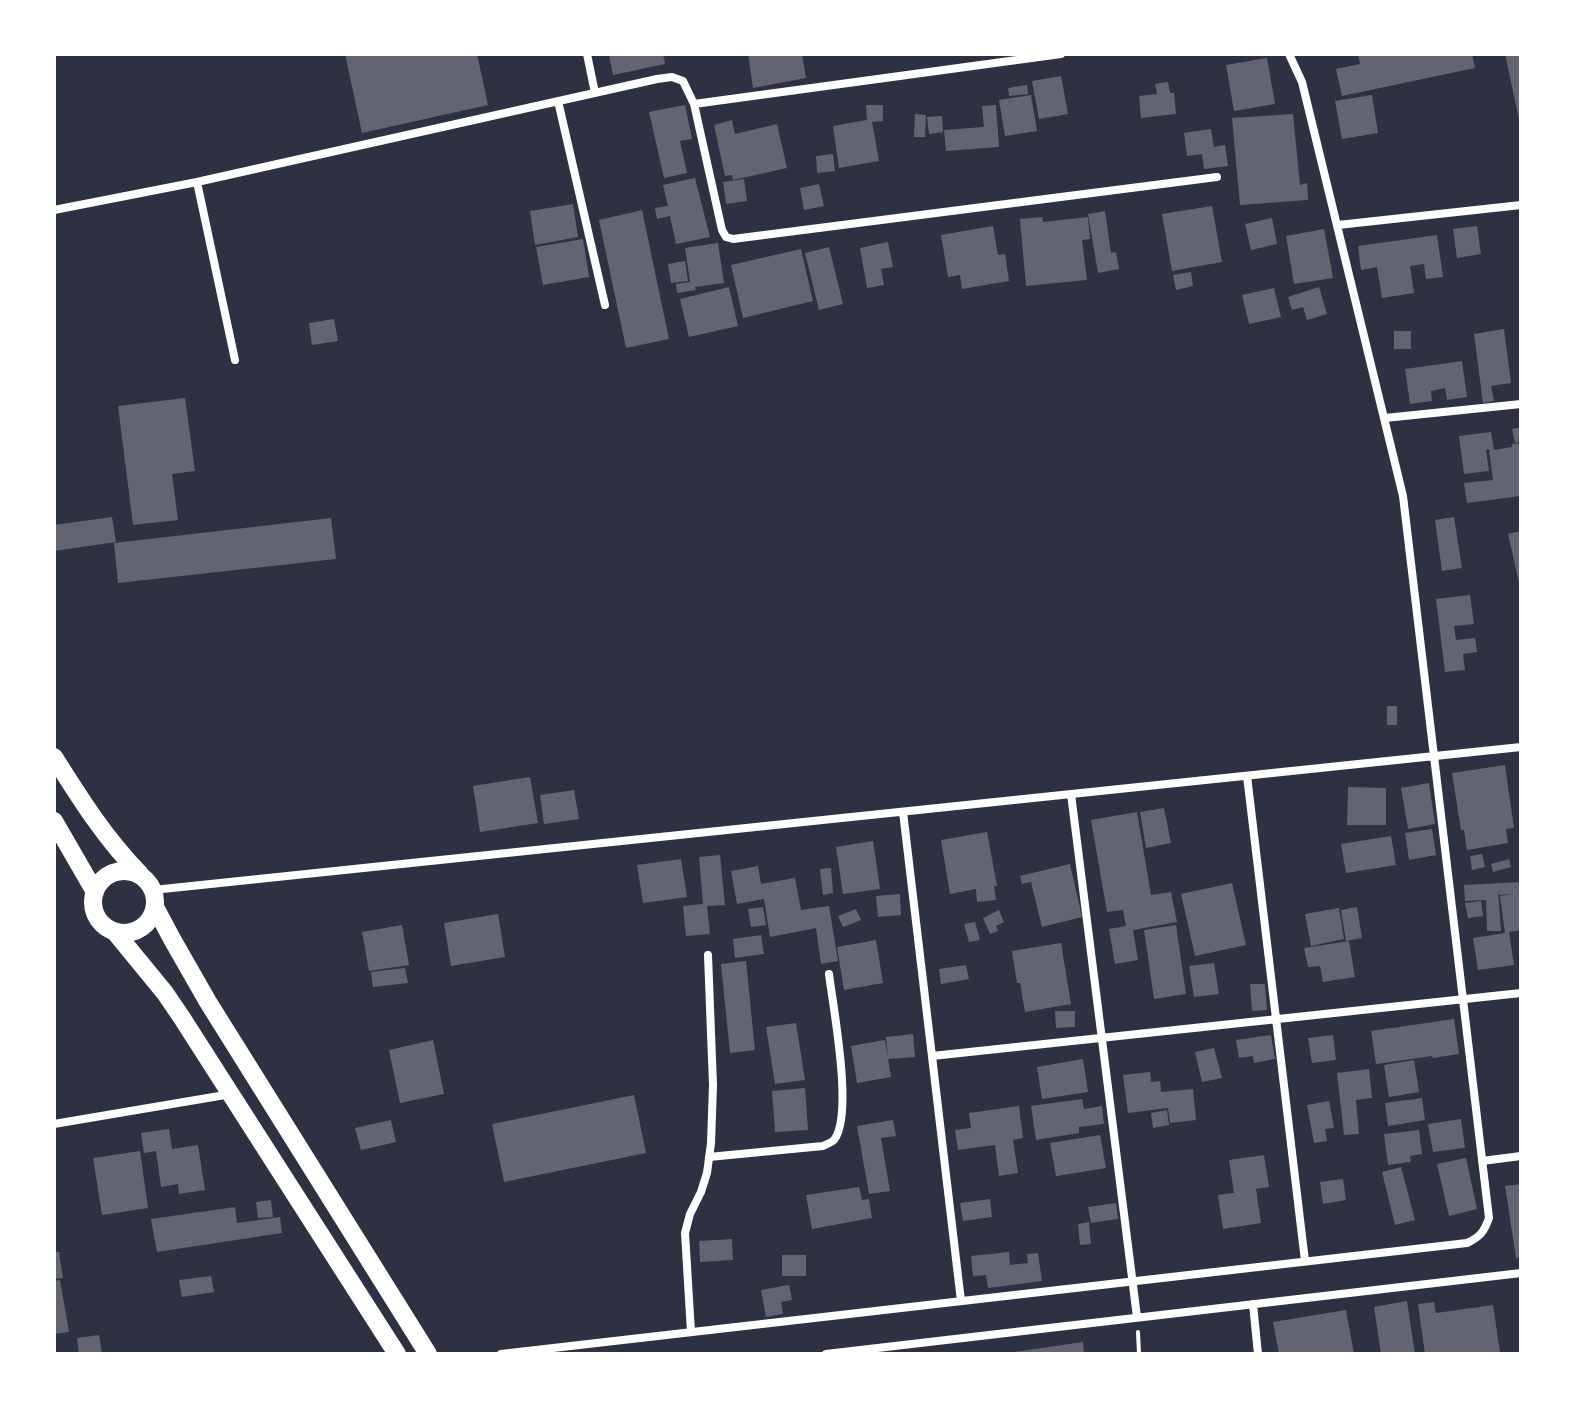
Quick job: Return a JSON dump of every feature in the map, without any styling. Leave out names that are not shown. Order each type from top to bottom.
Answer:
[{"type":"highway","points":[[54,757],[90,815],[150,891],[208,1002],[428,1354]]},
{"type":"highway","points":[[54,821],[95,892]]},
{"type":"highway","points":[[114,872],[134,872],[150,891],[152,917],[136,931],[115,932],[99,921],[93,902],[99,883],[106,876],[114,872]]},
{"type":"highway","points":[[115,932],[165,993],[397,1354]]},
{"type":"street","points":[[587,54],[595,93]]},
{"type":"street","points":[[694,104],[1061,54]]},
{"type":"street","points":[[501,1354],[1467,1243],[1480,1237],[1489,1218],[1403,496],[1302,82],[1289,54]]},
{"type":"street","points":[[54,210],[197,182],[672,77],[683,81],[694,104],[722,230],[726,237],[733,239],[1217,177]]},
{"type":"street","points":[[558,101],[605,305]]},
{"type":"street","points":[[197,182],[235,360]]},
{"type":"street","points":[[1338,225],[1521,205]]},
{"type":"street","points":[[1385,418],[1521,404]]},
{"type":"street","points":[[150,891],[1521,747]]},
{"type":"street","points":[[1247,776],[1305,1261]]},
{"type":"street","points":[[1071,794],[1137,1317]]},
{"type":"street","points":[[903,812],[961,1301]]},
{"type":"street","points":[[691,1332],[685,1233],[707,1173],[713,1085],[708,955]]},
{"type":"street","points":[[709,1157],[823,1146],[833,1142],[840,1128],[843,1091],[829,974]]},
{"type":"street","points":[[932,1056],[1521,993]]},
{"type":"street","points":[[54,1124],[231,1094]]},
{"type":"street","points":[[1482,1161],[1521,1156]]},
{"type":"street","points":[[826,1354],[1521,1273]]},
{"type":"street","points":[[1253,1304],[1258,1354]]},
{"type":"building","points":[[345,54],[477,54],[488,105],[362,133]]},
{"type":"building","points":[[609,54],[663,54],[665,64],[613,75]]},
{"type":"building","points":[[748,54],[802,54],[806,78],[753,88]]},
{"type":"building","points":[[1358,54],[1472,54],[1475,68],[1342,96],[1336,69],[1360,64]]},
{"type":"building","points":[[1505,54],[1521,54],[1520,124]]},
{"type":"building","points":[[1267,58],[1275,104],[1234,111],[1226,65]]},
{"type":"building","points":[[1061,76],[1068,114],[1039,119],[1032,81]]},
{"type":"building","points":[[1168,82],[1170,93],[1174,93],[1176,114],[1141,118],[1139,96],[1157,94],[1155,84]]},
{"type":"building","points":[[1027,85],[1028,94],[1009,96],[1008,88]]},
{"type":"building","points":[[1031,95],[1037,131],[1005,136],[999,100]]},
{"type":"building","points":[[1372,95],[1378,133],[1342,139],[1335,101]]},
{"type":"building","points":[[685,105],[692,139],[680,141],[687,173],[664,178],[649,112]]},
{"type":"building","points":[[866,105],[883,105],[883,121],[872,122],[879,161],[839,168],[833,126],[867,120]]},
{"type":"building","points":[[996,105],[999,147],[946,151],[944,130],[984,127],[982,106]]},
{"type":"building","points":[[915,114],[926,115],[925,137],[914,137]]},
{"type":"building","points":[[1293,114],[1300,185],[1307,183],[1308,200],[1240,205],[1232,118]]},
{"type":"building","points":[[942,116],[943,132],[929,134],[927,117]]},
{"type":"building","points":[[732,120],[735,134],[777,124],[787,168],[733,180],[732,175],[725,176],[714,125]]},
{"type":"building","points":[[1211,129],[1214,147],[1225,145],[1228,166],[1204,169],[1202,154],[1187,156],[1184,133]]},
{"type":"building","points":[[833,154],[835,171],[817,173],[816,156]]},
{"type":"building","points":[[695,178],[710,237],[676,244],[670,216],[657,219],[655,208],[668,206],[663,185]]},
{"type":"building","points":[[744,179],[747,201],[726,204],[723,182]]},
{"type":"building","points":[[819,184],[824,206],[804,210],[800,188]]},
{"type":"building","points":[[573,204],[578,237],[535,245],[530,211]]},
{"type":"building","points":[[1212,206],[1222,262],[1172,271],[1162,214]]},
{"type":"building","points":[[642,210],[669,339],[626,348],[599,220]]},
{"type":"building","points":[[1105,211],[1111,253],[1116,252],[1119,269],[1098,273],[1088,214]]},
{"type":"building","points":[[1042,217],[1043,222],[1088,217],[1090,239],[1082,240],[1087,280],[1026,286],[1020,219]]},
{"type":"building","points":[[1272,218],[1277,244],[1251,250],[1245,224]]},
{"type":"building","points":[[993,226],[998,255],[1005,254],[1009,281],[962,289],[960,275],[948,277],[941,235]]},
{"type":"building","points":[[1477,226],[1481,254],[1457,258],[1453,229]]},
{"type":"building","points":[[1324,229],[1333,278],[1294,284],[1286,236]]},
{"type":"building","points":[[1437,235],[1443,277],[1426,279],[1424,264],[1410,266],[1414,293],[1382,298],[1377,267],[1361,270],[1358,246]]},
{"type":"building","points":[[583,239],[589,277],[543,285],[536,247]]},
{"type":"building","points":[[888,242],[893,267],[881,269],[884,285],[867,288],[860,248]]},
{"type":"building","points":[[718,243],[724,283],[677,293],[676,284],[690,282],[685,248]]},
{"type":"building","points":[[829,247],[843,304],[819,310],[805,253]]},
{"type":"building","points":[[801,249],[813,301],[743,318],[731,265]]},
{"type":"building","points":[[685,261],[688,281],[671,283],[668,264]]},
{"type":"building","points":[[1191,272],[1193,286],[1176,290],[1173,275]]},
{"type":"building","points":[[729,287],[738,326],[689,337],[680,299]]},
{"type":"building","points":[[1319,287],[1327,314],[1307,320],[1303,307],[1292,310],[1288,297]]},
{"type":"building","points":[[1274,288],[1281,317],[1249,324],[1242,295]]},
{"type":"building","points":[[334,319],[338,341],[312,345],[309,323]]},
{"type":"building","points":[[1504,329],[1511,383],[1491,386],[1494,401],[1483,403],[1474,334]]},
{"type":"building","points":[[1394,331],[1411,331],[1411,349],[1394,349]]},
{"type":"building","points":[[1462,361],[1467,397],[1447,400],[1445,388],[1431,391],[1432,401],[1410,404],[1405,369]]},
{"type":"building","points":[[185,398],[195,471],[172,474],[178,520],[133,525],[118,406]]},
{"type":"building","points":[[1521,427],[1521,441],[1515,443],[1512,429]]},
{"type":"building","points":[[1491,432],[1494,450],[1521,443],[1521,496],[1467,503],[1464,483],[1493,480],[1489,449],[1486,450],[1489,471],[1464,474],[1459,436]]},
{"type":"building","points":[[112,517],[116,542],[54,551],[54,525]]},
{"type":"building","points":[[1454,517],[1462,568],[1442,571],[1435,520]]},
{"type":"building","points":[[331,518],[336,559],[118,583],[114,543]]},
{"type":"building","points":[[1521,531],[1521,587],[1520,587],[1508,534]]},
{"type":"building","points":[[1470,595],[1474,624],[1454,626],[1456,640],[1475,638],[1477,652],[1463,654],[1465,670],[1445,672],[1436,599]]},
{"type":"building","points":[[1387,706],[1397,706],[1397,725],[1387,725]]},
{"type":"building","points":[[1505,765],[1514,828],[1506,829],[1508,843],[1467,850],[1452,773]]},
{"type":"building","points":[[530,777],[538,823],[480,832],[473,786]]},
{"type":"building","points":[[1429,783],[1435,824],[1408,829],[1401,788]]},
{"type":"building","points":[[1348,787],[1386,788],[1386,825],[1347,825]]},
{"type":"building","points":[[574,790],[579,819],[544,824],[540,795]]},
{"type":"building","points":[[1164,808],[1171,843],[1146,848],[1140,812]]},
{"type":"building","points":[[1137,812],[1151,895],[1171,892],[1177,922],[1133,930],[1138,960],[1115,964],[1109,929],[1126,926],[1123,910],[1107,912],[1091,820]]},
{"type":"building","points":[[1432,829],[1436,855],[1409,860],[1405,833]]},
{"type":"building","points":[[987,832],[997,886],[994,886],[996,900],[977,902],[976,889],[950,894],[941,840]]},
{"type":"building","points":[[1391,836],[1396,865],[1346,873],[1341,844]]},
{"type":"building","points":[[873,841],[880,889],[843,894],[836,847]]},
{"type":"building","points":[[1482,854],[1485,867],[1472,870],[1470,856]]},
{"type":"building","points":[[720,855],[725,905],[707,906],[710,934],[686,936],[683,906],[703,904],[699,857]]},
{"type":"building","points":[[681,859],[687,897],[643,903],[637,865]]},
{"type":"building","points":[[1509,859],[1511,867],[1493,872],[1491,864]]},
{"type":"building","points":[[1070,864],[1082,917],[1042,927],[1031,882],[1022,884],[1020,876]]},
{"type":"building","points":[[758,866],[761,884],[795,878],[801,910],[829,906],[838,961],[821,964],[816,928],[770,937],[764,899],[737,904],[731,871]]},
{"type":"building","points":[[831,868],[833,893],[823,895],[820,869]]},
{"type":"building","points":[[1521,882],[1521,930],[1509,932],[1514,965],[1478,970],[1473,938],[1505,933],[1500,896],[1514,894],[1499,895],[1498,890],[1501,931],[1487,931],[1486,900],[1465,901],[1464,885]]},
{"type":"building","points":[[1232,883],[1246,945],[1195,956],[1181,894]]},
{"type":"building","points":[[900,894],[901,915],[878,917],[876,896]]},
{"type":"building","points":[[1481,901],[1483,916],[1468,918],[1465,903]]},
{"type":"building","points":[[763,907],[766,925],[751,927],[748,909]]},
{"type":"building","points":[[1357,907],[1362,938],[1346,941],[1341,910]]},
{"type":"building","points":[[1339,908],[1344,939],[1311,946],[1305,914]]},
{"type":"building","points":[[856,909],[861,920],[843,927],[838,916]]},
{"type":"building","points":[[999,910],[1004,922],[996,926],[998,931],[990,934],[983,918]]},
{"type":"building","points":[[498,914],[505,957],[451,966],[444,923]]},
{"type":"building","points":[[975,922],[980,940],[969,942],[964,924]]},
{"type":"building","points":[[402,925],[409,965],[369,971],[362,932]]},
{"type":"building","points":[[1176,925],[1186,994],[1154,999],[1144,930]]},
{"type":"building","points":[[761,935],[764,954],[735,958],[733,939]]},
{"type":"building","points":[[876,940],[883,983],[844,990],[837,947]]},
{"type":"building","points":[[1349,941],[1355,977],[1323,982],[1320,966],[1308,967],[1304,948]]},
{"type":"building","points":[[1061,943],[1071,1004],[1025,1012],[1012,951]]},
{"type":"building","points":[[746,961],[755,1050],[730,1053],[721,964]]},
{"type":"building","points":[[1214,963],[1219,994],[1194,997],[1189,966]]},
{"type":"building","points":[[966,965],[969,979],[941,984],[939,969]]},
{"type":"building","points":[[405,968],[408,983],[373,987],[371,972]]},
{"type":"building","points":[[1250,984],[1265,984],[1267,1010],[1252,1011]]},
{"type":"building","points":[[1055,1011],[1075,1011],[1075,1027],[1056,1028]]},
{"type":"building","points":[[1454,1019],[1459,1054],[1376,1064],[1371,1031]]},
{"type":"building","points":[[796,1023],[805,1080],[775,1084],[766,1027]]},
{"type":"building","points":[[913,1034],[915,1057],[888,1059],[886,1037]]},
{"type":"building","points":[[1271,1035],[1275,1059],[1254,1063],[1253,1056],[1239,1058],[1236,1040]]},
{"type":"building","points":[[1333,1035],[1336,1060],[1312,1063],[1308,1038]]},
{"type":"building","points":[[433,1040],[444,1094],[400,1103],[389,1050]]},
{"type":"building","points":[[885,1040],[891,1077],[857,1083],[851,1046]]},
{"type":"building","points":[[1214,1048],[1222,1078],[1202,1082],[1195,1052]]},
{"type":"building","points":[[1083,1059],[1088,1092],[1042,1099],[1037,1067]]},
{"type":"building","points":[[1414,1060],[1419,1092],[1389,1097],[1384,1065]]},
{"type":"building","points":[[1369,1069],[1372,1098],[1356,1100],[1359,1134],[1344,1135],[1337,1073]]},
{"type":"building","points":[[1150,1072],[1151,1082],[1160,1081],[1161,1092],[1193,1089],[1196,1120],[1170,1123],[1168,1108],[1128,1113],[1123,1075]]},
{"type":"building","points":[[805,1088],[808,1130],[775,1132],[772,1091]]},
{"type":"building","points":[[634,1095],[646,1153],[504,1182],[492,1124]]},
{"type":"building","points":[[1422,1098],[1425,1120],[1388,1126],[1385,1103]]},
{"type":"building","points":[[1082,1099],[1084,1109],[1102,1106],[1104,1124],[1079,1127],[1079,1133],[1036,1140],[1031,1106]]},
{"type":"building","points":[[1329,1101],[1334,1128],[1325,1129],[1327,1141],[1314,1143],[1307,1105]]},
{"type":"building","points":[[1019,1106],[1023,1138],[1013,1140],[1018,1173],[999,1176],[995,1145],[958,1150],[955,1130],[971,1128],[969,1113]]},
{"type":"building","points":[[1167,1110],[1169,1125],[1153,1128],[1151,1113]]},
{"type":"building","points":[[1461,1119],[1465,1148],[1433,1152],[1428,1124]]},
{"type":"building","points":[[391,1120],[396,1142],[361,1150],[355,1128]]},
{"type":"building","points":[[893,1120],[896,1136],[881,1138],[890,1191],[869,1194],[857,1126]]},
{"type":"building","points":[[169,1129],[172,1149],[198,1145],[205,1190],[179,1194],[178,1184],[161,1187],[156,1151],[144,1153],[141,1133]]},
{"type":"building","points":[[1419,1130],[1422,1154],[1410,1156],[1411,1162],[1388,1165],[1384,1134]]},
{"type":"building","points":[[1100,1135],[1106,1168],[1056,1176],[1050,1143]]},
{"type":"building","points":[[140,1151],[148,1208],[102,1215],[93,1158]]},
{"type":"building","points":[[1264,1155],[1269,1187],[1256,1189],[1261,1223],[1223,1229],[1218,1195],[1234,1193],[1229,1160]]},
{"type":"building","points":[[1466,1158],[1477,1209],[1449,1216],[1437,1164]]},
{"type":"building","points":[[1401,1167],[1415,1220],[1395,1225],[1382,1172]]},
{"type":"building","points":[[1343,1179],[1346,1200],[1323,1204],[1320,1182]]},
{"type":"building","points":[[1521,1184],[1521,1258],[1516,1258],[1505,1186]]},
{"type":"building","points":[[859,1187],[862,1200],[869,1199],[872,1218],[812,1229],[806,1195]]},
{"type":"building","points":[[990,1199],[992,1217],[963,1221],[960,1203]]},
{"type":"building","points":[[271,1200],[273,1217],[258,1218],[256,1202]]},
{"type":"building","points":[[1116,1203],[1118,1219],[1091,1223],[1088,1207]]},
{"type":"building","points":[[235,1207],[237,1223],[280,1217],[282,1233],[157,1252],[151,1219]]},
{"type":"building","points":[[1089,1222],[1091,1244],[1080,1245],[1078,1224]]},
{"type":"building","points":[[732,1239],[733,1260],[700,1262],[699,1241]]},
{"type":"building","points":[[54,1252],[59,1252],[63,1278],[54,1279]]},
{"type":"building","points":[[1009,1252],[1010,1265],[1028,1263],[1027,1254],[1038,1253],[1042,1281],[988,1288],[986,1275],[973,1276],[971,1256]]},
{"type":"building","points":[[782,1255],[806,1255],[806,1276],[782,1276]]},
{"type":"building","points":[[211,1276],[214,1292],[182,1297],[179,1280]]},
{"type":"building","points":[[60,1280],[69,1332],[54,1334],[54,1281]]},
{"type":"building","points":[[789,1285],[792,1300],[781,1302],[783,1314],[766,1317],[761,1290]]},
{"type":"building","points":[[1407,1301],[1415,1354],[1381,1354],[1374,1307]]},
{"type":"building","points":[[1434,1302],[1436,1313],[1493,1305],[1500,1352],[1425,1354],[1418,1304]]},
{"type":"building","points":[[1346,1310],[1354,1354],[1279,1354],[1273,1322]]},
{"type":"building","points":[[99,1335],[102,1354],[79,1354],[77,1338]]},
{"type":"building","points":[[1083,1342],[1084,1354],[1014,1352]]}]
